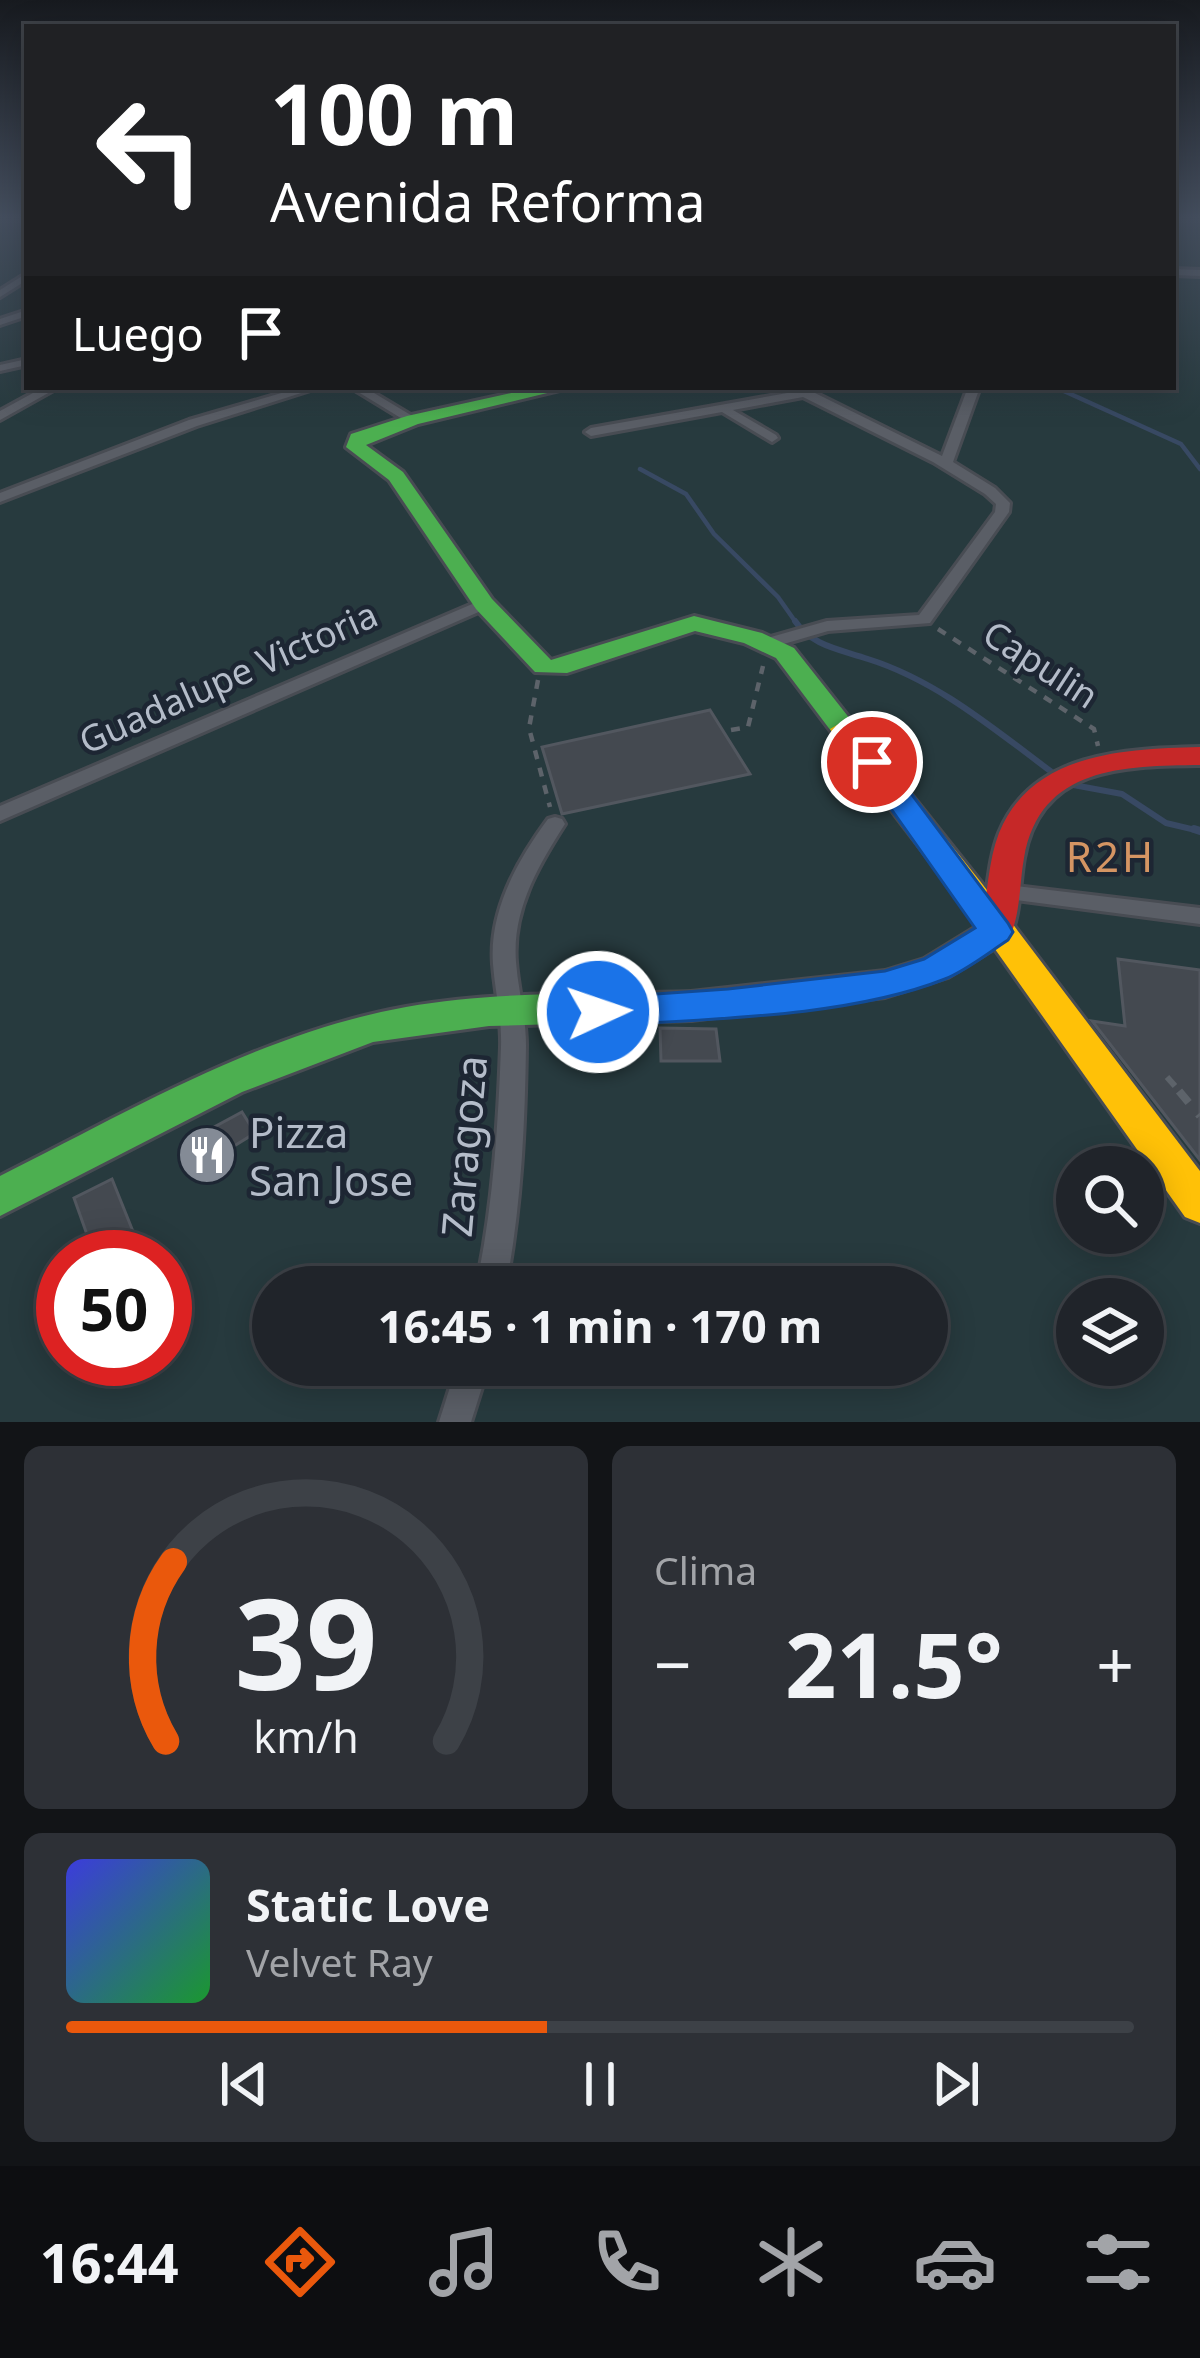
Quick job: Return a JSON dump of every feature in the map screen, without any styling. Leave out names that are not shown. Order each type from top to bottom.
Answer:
[{"type":"street","points":[[0,416],[48,390]]},
{"type":"street","points":[[0,498],[193,423],[304,390]]},
{"type":"street","points":[[361,390],[413,420]]},
{"type":"street","points":[[549,390],[413,420],[356,440],[356,447],[396,476],[484,604],[544,667],[558,668],[694,623],[782,638],[924,620],[1002,512],[1003,503],[993,493],[810,391],[728,411],[591,432]]},
{"type":"street","points":[[945,465],[973,390]]},
{"type":"street","points":[[728,411],[772,438]]},
{"type":"street","name":"Guadalupe Victoria","points":[[0,814],[484,604]]},
{"type":"street","points":[[782,638],[785,653],[872,762],[1200,1204]]},
{"type":"street","points":[[0,1197],[277,1058],[377,1027],[515,1012],[705,1005],[885,984],[936,968],[996,932],[1008,893],[1013,836],[1040,786],[1088,769],[1200,756]]},
{"type":"street","name":"Zaragoza","points":[[493,1266],[512,1100],[515,1012],[504,959],[508,921],[538,845],[555,824]]},
{"type":"street","points":[[1008,893],[1200,916]]},
{"type":"street","points":[[455,1422],[466,1386]]},
{"type":"path","name":"Capulin","points":[[924,620],[1094,729],[1100,739],[1088,769]]},
{"type":"path","points":[[731,730],[748,727],[782,638]]},
{"type":"path","points":[[544,667],[527,703],[525,722],[555,824]]},
{"type":"path","points":[[1167,1077],[1200,1116]]},
{"type":"green space","points":[[0,285],[24,285],[24,390],[1176,390],[1176,285],[1200,285],[1200,1422],[0,1422]]},
{"type":"building","points":[[710,710],[750,774],[562,814],[542,747]]},
{"type":"building","points":[[1118,959],[1200,970],[1200,1160],[1092,1021],[1125,1026]]},
{"type":"building","points":[[660,1028],[716,1029],[720,1061],[661,1061]]},
{"type":"building","name":"Pizza San Jose","points":[[242,1112],[255,1133],[197,1169],[190,1140]]},
{"type":"building","points":[[112,1179],[132,1230],[85,1230],[74,1198]]},
{"type":"waterway","points":[[1062,390],[1181,444],[1200,469]]},
{"type":"waterway","points":[[640,469],[686,494],[714,534],[778,597],[797,624]]},
{"type":"waterway","points":[[795,621],[818,641],[894,668],[942,693],[1053,773]]},
{"type":"waterway","points":[[1068,784],[1122,794],[1166,823],[1200,831],[1194,829]]},
{"type":"traffic: fast","points":[[549,390],[413,420],[358,438],[356,447],[396,476],[484,604],[544,667],[558,668],[694,623],[753,638],[785,653],[844,729]]},
{"type":"traffic: fast","points":[[0,1197],[229,1081],[373,1028],[489,1012],[691,1006]]},
{"type":"traffic: slow","points":[[844,729],[969,889],[1200,1204]]},
{"type":"traffic: jam","points":[[691,1006],[885,984],[936,968],[996,931],[1015,831],[1046,788],[1093,766],[1200,756]]},
{"type":"place","name":"Pizza San Jose","points":[[207,1155]]},
{"type":"district","name":"R2H","points":[[1111,855]]},
{"type":"route","points":[[598,1012],[728,1004],[885,984],[936,968],[996,932],[872,762]]}]
